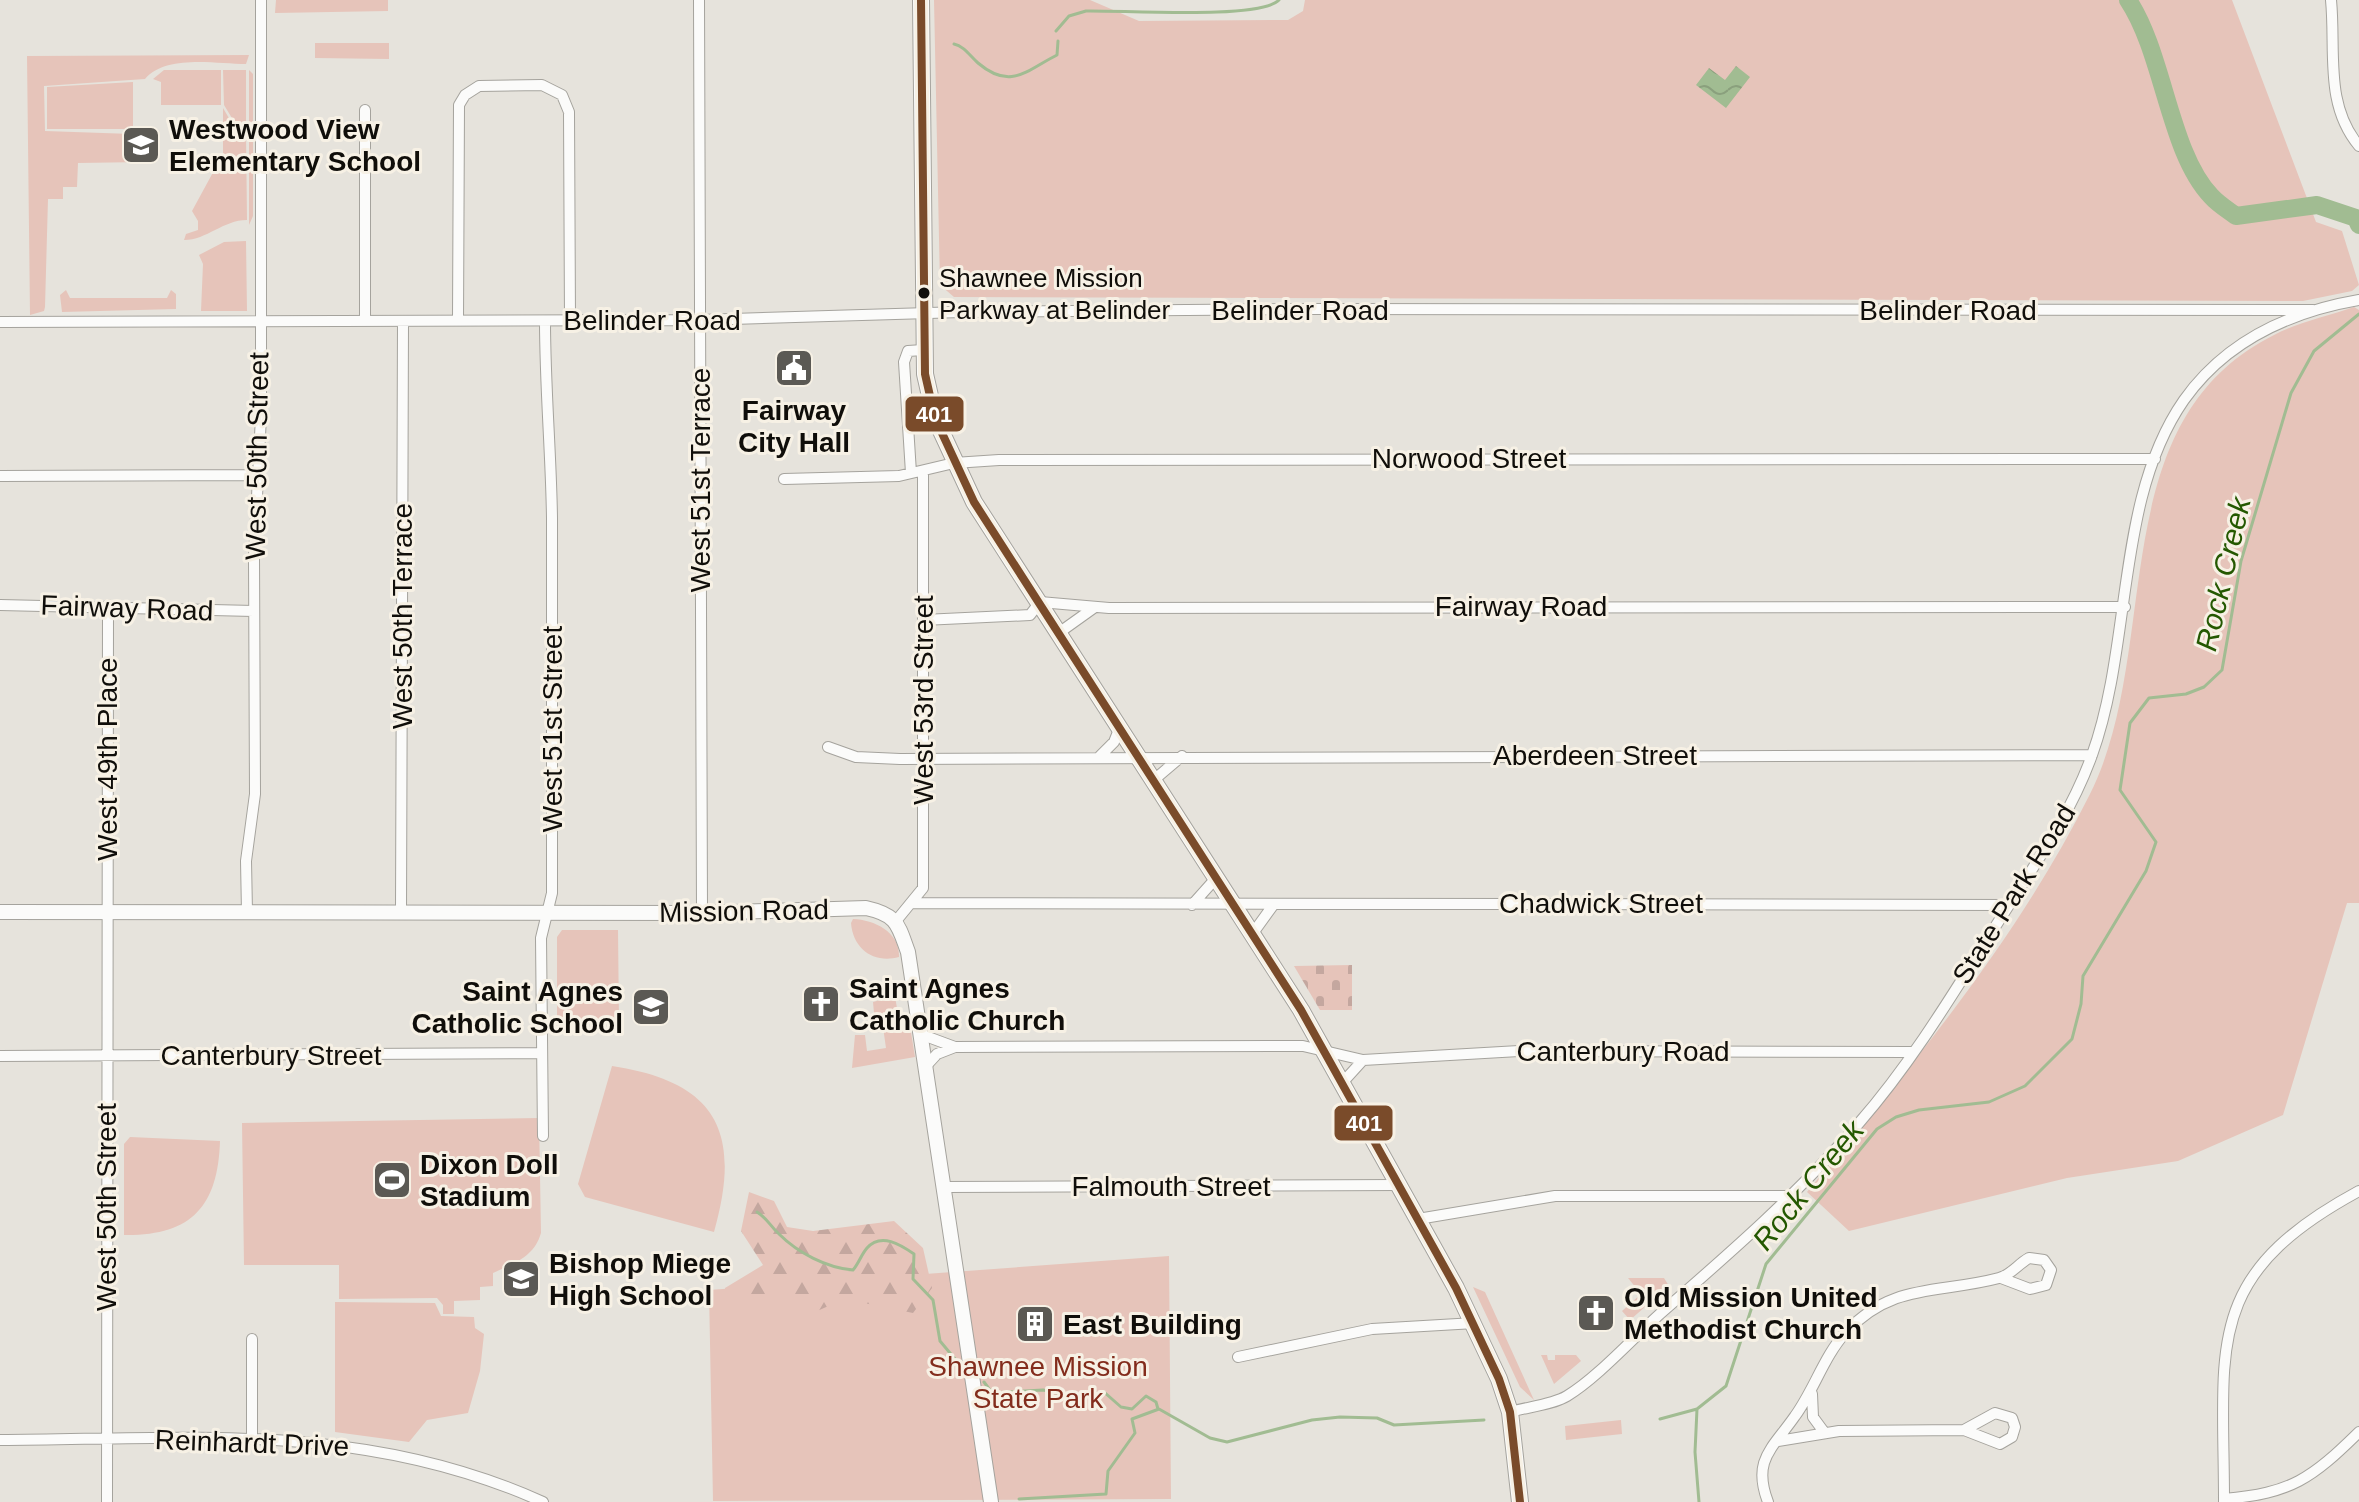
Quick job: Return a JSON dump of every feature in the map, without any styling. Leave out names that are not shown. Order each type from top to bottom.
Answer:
[{"type":"highway","points":[[921,0],[923,350],[935,418],[974,502],[1235,904],[1323,1048],[1475,1323],[1510,1412],[1520,1502]]},
{"type":"main road","name":"Mission Road","points":[[0,912],[702,913],[866,908],[884,912],[896,921]]},
{"type":"main road","points":[[896,921],[908,952],[991,1502]]},
{"type":"street","name":"West 50th Street","points":[[247,912],[246,861],[255,794],[261,0]]},
{"type":"street","name":"West 51st Terrace","points":[[699,0],[702,913]]},
{"type":"street","points":[[2331,0],[2335,98],[2342,120],[2359,146]]},
{"type":"street","points":[[458,320],[459,105],[465,95],[479,86],[516,85],[552,87],[562,95],[569,112],[570,320]]},
{"type":"street","points":[[365,110],[365,321]]},
{"type":"street","name":"State Park Road","points":[[1510,1412],[1565,1397],[1789,1196],[1861,1121],[1913,1052],[2061,823],[2092,755],[2114,683],[2136,520],[2155,459],[2184,401],[2217,363],[2273,323],[2356,300]]},
{"type":"street","name":"Belinder Road","points":[[0,322],[700,320],[1307,309],[2313,310]]},
{"type":"street","name":"West 50th Terrace","points":[[401,912],[403,321]]},
{"type":"street","name":"West 51st Street","points":[[543,1136],[541,938],[552,893],[552,518],[551,459],[545,410],[545,321]]},
{"type":"street","points":[[911,473],[904,362],[908,351],[923,350]]},
{"type":"street","name":"Norwood Street","points":[[784,479],[911,473],[954,463],[1424,458],[2155,459]]},
{"type":"street","name":"West 53rd Street","points":[[896,921],[923,888],[923,471]]},
{"type":"street","points":[[0,476],[259,475]]},
{"type":"street","name":"Fairway Road","points":[[923,620],[1030,615],[1040,602],[1095,607],[2125,607]]},
{"type":"street","name":"Fairway Road","points":[[0,605],[108,605],[254,611]]},
{"type":"street","name":"West 49th Place","points":[[106,912],[108,605]]},
{"type":"street","points":[[1060,632],[1095,607]]},
{"type":"street","points":[[1099,756],[1113,744],[1120,726]]},
{"type":"street","name":"Aberdeen Street","points":[[828,747],[869,759],[2092,755]]},
{"type":"street","points":[[1155,779],[1182,756]]},
{"type":"street","points":[[1192,905],[1217,876]]},
{"type":"street","name":"Chadwick Street","points":[[913,903],[2009,905]]},
{"type":"street","points":[[1253,933],[1274,904]]},
{"type":"street","name":"West 50th Street","points":[[106,912],[107,1502]]},
{"type":"street","points":[[920,1034],[955,1047],[1323,1048],[1363,1060],[1343,1082]]},
{"type":"street","points":[[925,1067],[937,1054],[955,1047]]},
{"type":"street","name":"Canterbury Road","points":[[1363,1060],[1519,1051],[1913,1052]]},
{"type":"street","name":"Canterbury Street","points":[[0,1056],[542,1053]]},
{"type":"street","name":"Falmouth Street","points":[[943,1187],[1399,1185]]},
{"type":"street","points":[[2359,1191],[2310,1222],[2265,1259],[2234,1309],[2224,1346],[2224,1500],[2284,1490],[2319,1470],[2359,1432]]},
{"type":"street","points":[[1418,1219],[1555,1196],[1789,1196]]},
{"type":"street","points":[[1768,1502],[1762,1489],[1761,1465],[1812,1393],[1839,1341],[1878,1306],[1919,1290],[2001,1278],[2036,1289],[2046,1285],[2051,1270],[2044,1260],[2029,1258],[2001,1278]]},
{"type":"street","points":[[1238,1357],[1372,1329],[1475,1323]]},
{"type":"street","points":[[252,1339],[252,1439]]},
{"type":"street","points":[[1812,1393],[1813,1417],[1824,1432]]},
{"type":"street","points":[[1778,1441],[1824,1432],[1964,1430],[2000,1444],[2009,1441],[2015,1427],[2012,1418],[2000,1413],[1989,1415],[1964,1430]]},
{"type":"street","name":"Reinhardt Drive","points":[[0,1440],[252,1439],[337,1443],[405,1455],[473,1474],[543,1502]]},
{"type":"green space","points":[[276,0],[388,0],[388,11],[275,13]]},
{"type":"green space","points":[[934,0],[1090,0],[1139,21],[1288,20],[1303,11],[1305,0],[2232,0],[2316,222],[2342,231],[2359,285],[2352,291],[2303,301],[954,297],[940,285]]},
{"type":"green space","points":[[315,43],[389,43],[389,59],[315,58]]},
{"type":"green space","points":[[249,55],[246,64],[178,63],[154,71],[145,79],[44,86],[45,131],[132,134],[142,148],[143,162],[78,163],[77,187],[63,187],[63,199],[48,199],[45,307],[44,311],[30,315],[27,56]]},
{"type":"green space","points":[[164,70],[221,70],[221,105],[161,105],[161,82],[153,79]]},
{"type":"green space","points":[[223,70],[246,70],[246,130],[238,128],[224,105]]},
{"type":"green space","points":[[249,70],[253,74],[253,216],[249,225]]},
{"type":"green space","points":[[133,82],[133,129],[47,129],[47,87]]},
{"type":"green space","points":[[223,108],[236,130],[246,133],[247,220],[184,240],[186,234],[198,230],[198,221],[192,211],[223,154]]},
{"type":"green space","points":[[246,241],[247,311],[201,311],[203,264],[199,255],[224,242]]},
{"type":"green space","points":[[66,290],[70,298],[167,298],[171,290],[176,294],[176,309],[62,312],[60,295]]},
{"type":"green space","points":[[2354,307],[2359,310],[2359,903],[2347,903],[2283,1115],[2178,1161],[2067,1178],[1849,1231],[1807,1192],[1923,1050],[1996,951],[2030,900],[2090,794],[2112,735],[2126,672],[2144,542],[2159,479],[2182,423],[2219,374],[2274,335]]},
{"type":"green space","points":[[853,919],[885,929],[895,941],[899,957],[881,958],[866,952],[856,940],[851,923]]},
{"type":"green space","points":[[562,930],[618,930],[619,1022],[557,1023],[557,937]]},
{"type":"green space","points":[[1352,965],[1352,1010],[1320,1010],[1294,966]]},
{"type":"green space","points":[[895,996],[899,1021],[909,1020],[915,1057],[852,1068],[855,1035],[865,1035],[867,1051],[886,1048],[881,1013],[874,1013],[873,1002]]},
{"type":"green space","points":[[612,1066],[648,1074],[677,1085],[698,1099],[713,1118],[722,1140],[725,1167],[714,1232],[585,1197],[578,1184]]},
{"type":"green space","name":"Dixon Doll Stadium","points":[[539,1118],[541,1233],[538,1241],[529,1254],[493,1273],[493,1286],[480,1287],[480,1300],[454,1301],[454,1314],[443,1314],[443,1305],[437,1298],[339,1299],[339,1265],[244,1265],[242,1123]]},
{"type":"green space","points":[[130,1137],[220,1141],[214,1184],[196,1213],[183,1223],[167,1230],[124,1235],[124,1144]]},
{"type":"green space","points":[[749,1192],[774,1201],[787,1227],[813,1231],[894,1221],[923,1248],[932,1288],[913,1313],[844,1299],[815,1312],[786,1294],[724,1298],[725,1288],[763,1265],[741,1231]]},
{"type":"green space","name":"Shawnee Mission State Park","points":[[1169,1256],[1171,1499],[713,1501],[709,1290]]},
{"type":"green space","points":[[1628,1278],[1664,1278],[1669,1286],[1630,1320],[1622,1311],[1641,1294]]},
{"type":"green space","points":[[1473,1287],[1485,1292],[1534,1400],[1520,1387]]},
{"type":"green space","points":[[335,1302],[435,1303],[441,1316],[474,1317],[475,1328],[484,1334],[480,1371],[468,1413],[427,1420],[409,1442],[335,1432]]},
{"type":"green space","points":[[1541,1355],[1555,1360],[1555,1355],[1576,1355],[1581,1361],[1554,1384]]},
{"type":"green space","points":[[1621,1420],[1622,1434],[1566,1440],[1565,1426]]},
{"type":"water","points":[[1736,66],[1750,77],[1726,108],[1696,85],[1709,68],[1725,80]]},
{"type":"waterway","points":[[1056,31],[1069,16],[1086,11],[1219,12],[1267,6],[1279,0]]},
{"type":"waterway","points":[[2128,0],[2150,47],[2185,154],[2214,199],[2236,216],[2317,205],[2356,218],[2359,225]]},
{"type":"waterway","points":[[954,44],[990,71],[1010,77],[1028,72],[1057,55],[1058,41]]},
{"type":"waterway","name":"Rock Creek","points":[[1699,1502],[1695,1452],[1697,1409],[1726,1386],[1766,1264],[1877,1129],[1896,1117],[1919,1110],[1989,1102],[2025,1086],[2072,1039],[2081,1004],[2083,976],[2146,871],[2156,842],[2120,790],[2130,723],[2149,698],[2186,694],[2204,687],[2222,670],[2241,561],[2291,393],[2314,351],[2359,314]]},
{"type":"waterway","points":[[757,1212],[795,1247],[833,1266],[853,1270],[867,1248],[878,1241],[891,1242],[914,1254],[913,1279],[933,1300],[940,1341],[960,1365]]},
{"type":"waterway","points":[[984,1382],[992,1393],[1043,1390],[1077,1397],[1104,1392],[1121,1407],[1132,1409],[1146,1396],[1156,1402],[1158,1409]]},
{"type":"waterway","points":[[1019,1499],[1106,1494],[1108,1471],[1135,1433],[1132,1419],[1159,1409],[1210,1438],[1227,1442],[1312,1420],[1340,1417],[1377,1418],[1394,1425],[1484,1420]]},
{"type":"waterway","points":[[1660,1419],[1697,1409]]},
{"type":"transit line","name":"401","points":[[921,0],[925,374],[935,418],[974,502],[1301,1010],[1456,1288],[1499,1379],[1510,1412],[1520,1502]]},
{"type":"place","name":"Westwood View Elementary School","points":[[141,145]]},
{"type":"place","name":"Shawnee Mission Parkway at Belinder","points":[[924,293]]},
{"type":"place","name":"Fairway City Hall","points":[[794,368]]},
{"type":"place","name":"Saint Agnes Catholic Church","points":[[821,1004]]},
{"type":"place","name":"Saint Agnes Catholic School","points":[[651,1007]]},
{"type":"place","name":"Dixon Doll Stadium","points":[[392,1180]]},
{"type":"place","name":"Bishop Miege High School","points":[[521,1279]]},
{"type":"place","name":"Old Mission United Methodist Church","points":[[1596,1313]]},
{"type":"place","name":"East Building","points":[[1035,1324]]}]
